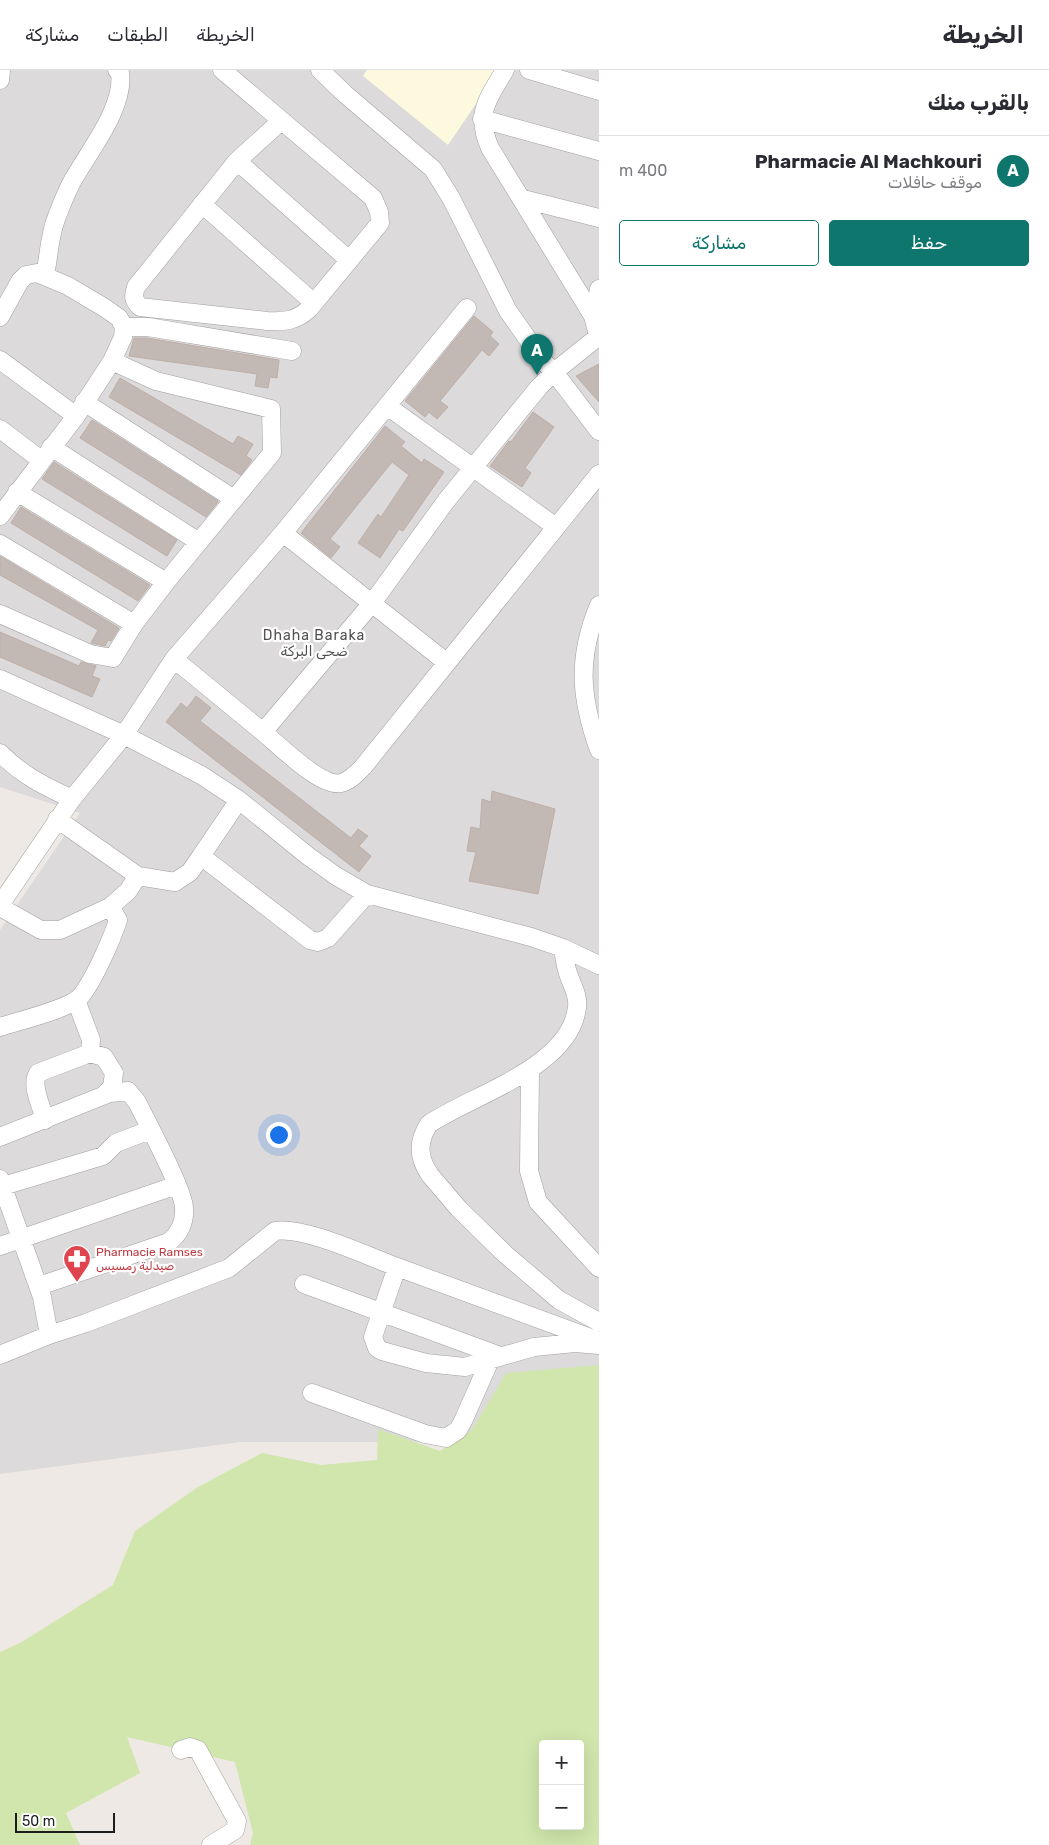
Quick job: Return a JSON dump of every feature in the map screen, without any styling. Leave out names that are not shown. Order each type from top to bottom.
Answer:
[{"type":"street","points":[[0,80],[1,70]]},
{"type":"street","points":[[45,276],[55,221],[72,182],[108,120],[119,92],[121,78],[117,70]]},
{"type":"street","points":[[222,70],[250,92],[280,122],[366,192],[377,207],[380,218],[376,230],[297,319],[280,322],[140,306],[135,302],[134,294],[136,288],[237,161],[280,122]]},
{"type":"street","points":[[320,70],[433,169],[452,198],[508,311],[543,361],[554,372],[599,431]]},
{"type":"street","points":[[263,732],[373,602],[474,467],[554,372],[598,335],[593,316],[490,148],[482,128],[482,119],[487,104],[505,70]]},
{"type":"street","points":[[529,70],[599,91]]},
{"type":"street","points":[[482,119],[599,151]]},
{"type":"street","points":[[237,161],[349,260]]},
{"type":"street","points":[[523,199],[599,218]]},
{"type":"street","points":[[202,204],[314,302]]},
{"type":"street","points":[[0,317],[20,281],[26,276],[37,274],[68,286],[114,314],[124,327],[123,337],[112,361],[80,409],[7,501],[166,582]]},
{"type":"street","points":[[593,316],[599,289]]},
{"type":"street","points":[[138,876],[128,891],[110,907],[72,926],[49,932],[41,930],[0,906],[57,819],[124,735],[174,659],[283,533],[467,308]]},
{"type":"street","points":[[124,327],[148,327],[292,351]]},
{"type":"street","points":[[0,360],[234,499]]},
{"type":"street","points":[[0,614],[90,654],[108,659],[116,655],[134,624],[166,582],[272,453],[271,409],[156,381],[112,361]]},
{"type":"street","points":[[386,406],[556,527]]},
{"type":"street","points":[[0,429],[199,542]]},
{"type":"street","points":[[174,659],[324,781],[341,783],[349,780],[363,767],[599,474]]},
{"type":"street","points":[[283,533],[373,602],[446,662]]},
{"type":"street","points":[[0,544],[134,624]]},
{"type":"street","points":[[599,605],[589,628],[584,652],[583,676],[584,699],[599,747]]},
{"type":"street","points":[[0,679],[124,735],[201,775],[239,800],[308,856],[336,876],[367,894],[531,937],[563,948],[599,965]]},
{"type":"street","points":[[0,753],[18,771],[31,780],[72,799]]},
{"type":"street","points":[[57,819],[138,876],[175,882],[190,872],[239,800]]},
{"type":"street","points":[[201,856],[314,942],[328,938],[367,894]]},
{"type":"street","points":[[0,1027],[66,1006],[80,997],[111,941],[118,920],[110,907]]},
{"type":"street","points":[[563,948],[567,972],[577,997],[578,1006],[575,1017],[553,1052],[530,1069],[429,1124],[421,1139],[422,1160],[430,1175],[458,1209],[505,1254],[560,1300],[599,1322]]},
{"type":"street","points":[[76,1000],[91,1040],[90,1053]]},
{"type":"street","points":[[45,1120],[34,1078],[38,1073],[90,1053],[104,1057],[114,1073],[112,1087],[103,1096]]},
{"type":"street","points":[[530,1069],[529,1171],[538,1202],[599,1268]]},
{"type":"street","points":[[0,1137],[117,1091],[131,1094],[177,1185],[184,1207],[183,1223],[176,1236],[169,1242],[38,1286]]},
{"type":"street","points":[[49,1335],[38,1286],[23,1238],[1,1184],[102,1156],[116,1143],[150,1130]]},
{"type":"street","points":[[0,1246],[177,1185]]},
{"type":"street","points":[[0,1355],[49,1335],[86,1324],[229,1268],[275,1230],[283,1229],[318,1238],[599,1343]]},
{"type":"street","points":[[396,1267],[373,1336],[377,1348],[382,1351],[445,1366],[465,1367],[551,1345],[599,1343]]},
{"type":"street","points":[[304,1284],[495,1358]]},
{"type":"street","points":[[312,1393],[425,1434],[446,1438],[458,1430],[495,1358]]},
{"type":"street","points":[[181,1750],[190,1746],[198,1750],[237,1821],[235,1830],[211,1845]]},
{"type":"shaded area","points":[[0,70],[599,70],[599,1439],[558,1442],[240,1442],[0,1474],[0,930],[80,813],[0,787]]},
{"type":"shaded area","points":[[367,70],[499,70],[448,145],[363,76]]},
{"type":"green space","points":[[599,1365],[599,1845],[250,1845],[253,1833],[235,1762],[127,1737],[140,1773],[66,1813],[80,1845],[0,1845],[0,1652],[20,1643],[113,1585],[135,1531],[198,1487],[262,1453],[321,1465],[377,1460],[378,1429],[440,1451],[472,1430],[506,1373]]},
{"type":"building","points":[[474,316],[493,332],[490,336],[499,344],[489,356],[482,350],[440,401],[448,407],[437,419],[429,412],[425,417],[405,401]]},
{"type":"building","points":[[134,338],[147,338],[279,360],[277,378],[270,377],[268,388],[255,386],[257,374],[129,356]]},
{"type":"building","points":[[599,364],[599,402],[576,376]]},
{"type":"building","points":[[120,378],[233,444],[238,436],[253,444],[246,456],[252,460],[241,475],[109,397]]},
{"type":"building","points":[[533,412],[554,427],[525,468],[531,473],[522,487],[490,466]]},
{"type":"building","points":[[92,420],[218,501],[217,503],[206,517],[80,438]]},
{"type":"building","points":[[385,426],[405,442],[401,446],[422,463],[424,459],[444,472],[403,531],[399,529],[380,558],[358,543],[378,514],[381,517],[409,475],[392,462],[330,539],[340,547],[331,558],[301,533]]},
{"type":"building","points":[[54,462],[177,540],[167,556],[42,479]]},
{"type":"building","points":[[21,507],[150,585],[138,601],[11,523]]},
{"type":"building","points":[[0,556],[119,628],[111,641],[108,640],[105,646],[91,643],[98,630],[0,575]]},
{"type":"building","points":[[0,632],[79,666],[81,662],[96,666],[92,676],[100,679],[92,697],[0,657]]},
{"type":"building","points":[[196,696],[211,708],[200,721],[351,838],[358,829],[368,836],[359,846],[371,856],[359,872],[166,722],[181,703],[187,708]]},
{"type":"building","points":[[492,791],[555,809],[538,894],[469,881],[476,852],[467,851],[471,827],[480,829],[482,799],[491,802]]},
{"type":"place","name":"Pharmacie Al Machkouri","points":[[537,375]]},
{"type":"place","name":"Pharmacie Ramses صيدلية رمسيس","points":[[77,1283]]},
{"type":"district","name":"Dhaha Baraka ضحى البركة","points":[[314,644]]}]
